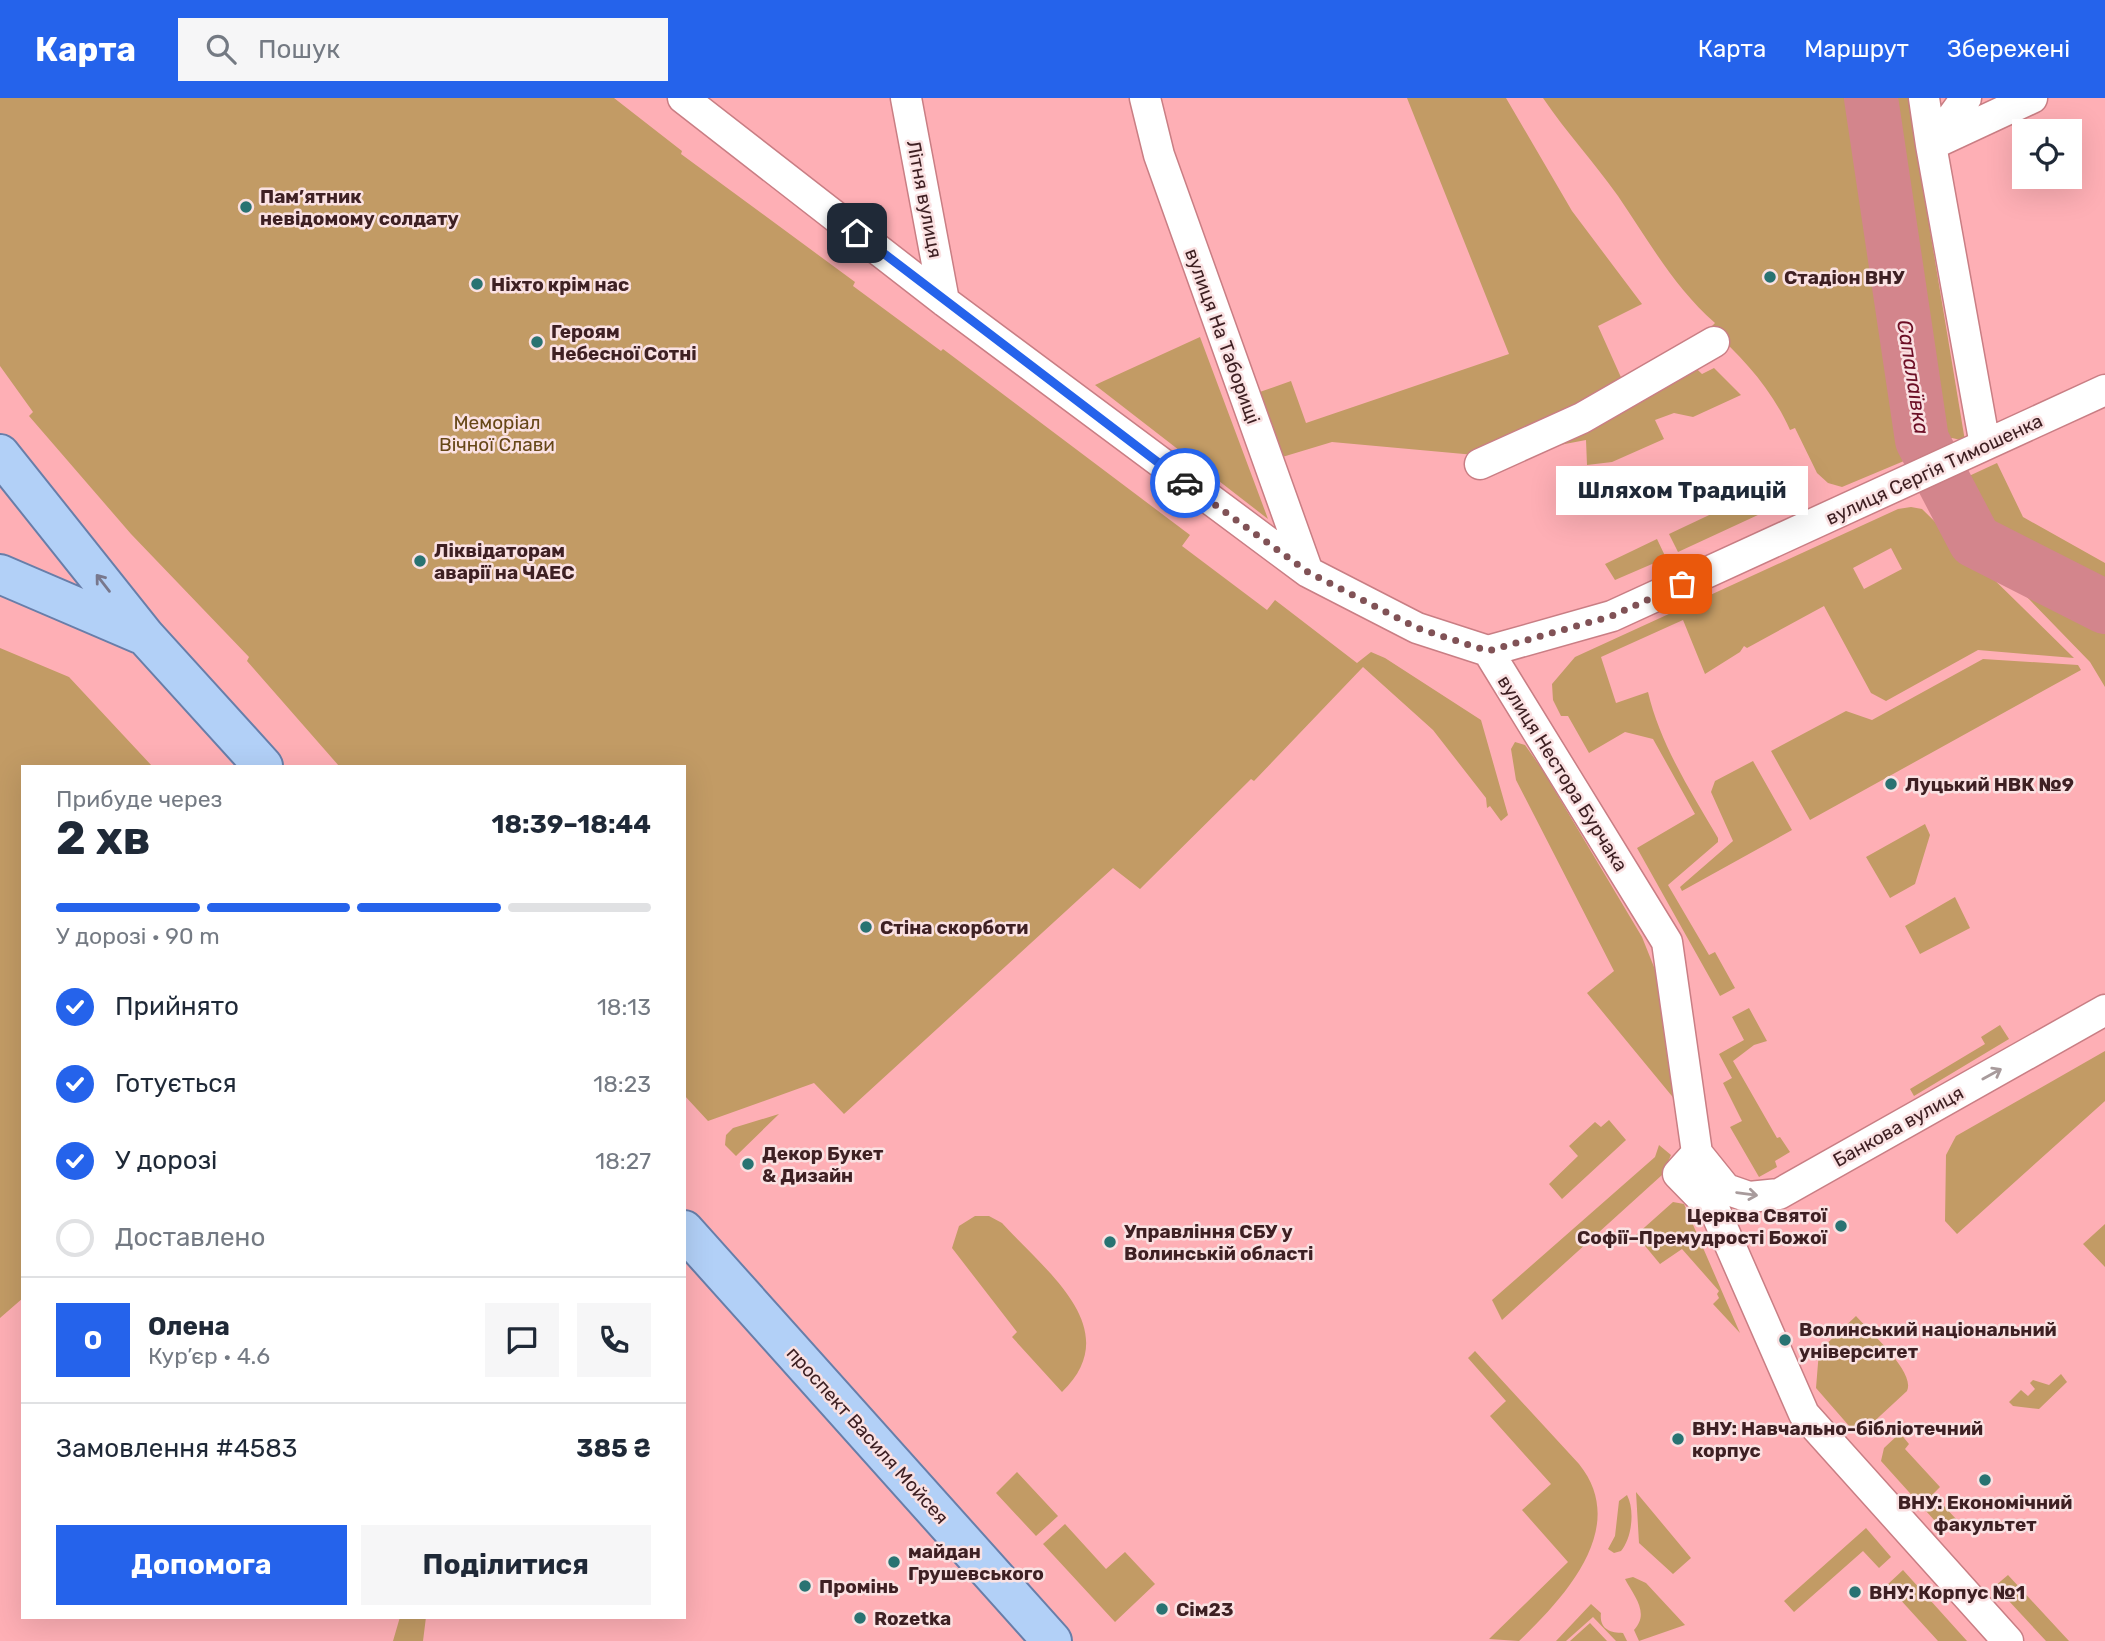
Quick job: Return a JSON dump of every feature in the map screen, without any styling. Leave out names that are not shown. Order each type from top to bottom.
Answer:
[{"type":"main road","points":[[0,454],[145,636],[262,765]]},
{"type":"main road","points":[[0,574],[145,636]]},
{"type":"main road","name":"проспект Василя Мойсея","points":[[686,1232],[1052,1641]]},
{"type":"street","points":[[682,98],[944,301],[1308,572],[1417,628],[1488,651]]},
{"type":"street","name":"Літня вулиця","points":[[906,98],[944,301]]},
{"type":"street","name":"вулиця На Таборищі","points":[[1145,98],[1159,155],[1308,572]]},
{"type":"street","points":[[1924,98],[1973,451]]},
{"type":"street","points":[[1931,145],[1966,98]]},
{"type":"street","points":[[1931,145],[2032,98]]},
{"type":"street","points":[[1480,464],[1582,418],[1714,342]]},
{"type":"street","name":"вулиця Сергія Тимошенка","points":[[1488,651],[1612,616],[2105,390]]},
{"type":"street","name":"вулиця Нестора Бурчака","points":[[1488,651],[1667,942],[1688,1164]]},
{"type":"street","name":"Банкова вулиця","points":[[1688,1164],[1726,1189],[1749,1196],[1779,1194],[2105,1010]]},
{"type":"street","points":[[1688,1164],[1716,1213],[1804,1414],[2008,1641]]},
{"type":"green space","name":"Меморіал Вічної Слави","points":[[0,98],[614,98],[682,151],[681,154],[855,282],[853,286],[941,351],[943,349],[1190,535],[1182,546],[1267,610],[1275,600],[1357,663],[1371,652],[1385,658],[1481,720],[1508,815],[1501,821],[1490,806],[1487,808],[1486,798],[1433,730],[1363,667],[1254,781],[1251,779],[1140,889],[1113,868],[844,1114],[814,1083],[708,1121],[686,1097],[686,765],[338,765],[247,661],[249,657],[131,534],[29,416],[33,412],[0,366]]},
{"type":"green space","points":[[1407,98],[1506,98],[1572,211],[1642,304],[1598,326],[1624,384],[1684,357],[1702,374],[1714,368],[1741,395],[1693,417],[1674,413],[1655,420],[1664,439],[1612,462],[1587,465],[1586,440],[1497,457],[1332,442],[1279,458],[1254,394],[1291,381],[1306,423],[1509,354]]},
{"type":"green space","name":"Стадіон ВНУ","points":[[1543,98],[1908,98],[1965,441],[1952,438],[1910,458],[1898,448],[1904,461],[1842,487],[1828,483],[1817,473],[1795,428],[1790,430],[1765,387],[1710,328],[1715,323],[1674,279],[1618,196]]},
{"type":"green space","points":[[1200,337],[1268,519],[1095,385]]},
{"type":"green space","points":[[1997,463],[2023,517],[2105,563],[2105,687],[2090,662],[1928,495]]},
{"type":"green space","points":[[1777,483],[1786,502],[1678,552],[1669,534]]},
{"type":"green space","points":[[1898,509],[1922,509],[2074,658],[1978,650],[1886,701],[1871,693],[1824,606],[1747,648],[1744,646],[1740,652],[1705,674],[1683,620],[1601,657],[1616,703],[1648,692],[1668,749],[1718,838],[1718,842],[1668,885],[1709,955],[1715,952],[1735,988],[1720,996],[1637,848],[1695,814],[1653,739],[1625,732],[1589,753],[1568,716],[1561,716],[1553,700],[1552,684],[1575,657]],"holes":[[[1891,548],[1902,569],[1864,589],[1853,568]]]},
{"type":"green space","points":[[1657,539],[1666,558],[1615,580],[1605,564]]},
{"type":"green space","points":[[0,648],[69,677],[151,765],[21,765],[21,1300],[0,1318]]},
{"type":"green space","points":[[1983,659],[2078,665],[2081,670],[1810,820],[1771,751],[1846,711],[1872,720]]},
{"type":"green space","points":[[1515,742],[1525,745],[1542,769],[1642,937],[1662,987],[1676,1101],[1587,993],[1614,971],[1516,780],[1511,749]]},
{"type":"green space","points":[[1753,761],[1792,830],[1682,891],[1680,887],[1733,841],[1711,792],[1715,781]]},
{"type":"green space","points":[[1925,824],[1930,835],[1915,884],[1890,898],[1866,857]]},
{"type":"green space","points":[[1955,897],[1970,928],[1920,954],[1905,926]]},
{"type":"green space","points":[[1749,1008],[1767,1041],[1754,1045],[1733,1061],[1777,1138],[1780,1137],[1790,1152],[1775,1161],[1777,1167],[1759,1177],[1730,1127],[1742,1121],[1723,1083],[1732,1078],[1719,1054],[1744,1040],[1732,1017]]},
{"type":"green space","points":[[2000,1025],[2009,1039],[1914,1096],[1910,1089],[1985,1044],[1981,1037]]},
{"type":"green space","points":[[2105,1051],[2105,1101],[1957,1234],[1945,1221],[1946,1155],[1956,1136]]},
{"type":"green space","points":[[779,1114],[736,1156],[725,1145],[726,1135],[733,1128]]},
{"type":"green space","points":[[1609,1120],[1626,1140],[1562,1199],[1549,1184],[1578,1156],[1569,1146],[1595,1122],[1601,1127]]},
{"type":"green space","points":[[1659,1145],[1671,1155],[1662,1175],[1502,1320],[1492,1300],[1655,1157]]},
{"type":"green space","points":[[1673,1202],[1684,1204],[1740,1333],[1713,1304],[1719,1298],[1719,1291],[1682,1249],[1660,1264],[1636,1235]]},
{"type":"green space","points":[[975,1216],[989,1216],[1002,1223],[1057,1281],[1083,1323],[1086,1346],[1080,1369],[1062,1392],[1012,1337],[1017,1332],[952,1248],[959,1226]]},
{"type":"green space","points":[[2105,1224],[2105,1267],[2083,1244]]},
{"type":"green space","points":[[1856,1316],[1898,1363],[1908,1383],[1907,1391],[1867,1428],[1850,1427],[1816,1388],[1819,1351]]},
{"type":"green space","points":[[1475,1351],[1579,1464],[1593,1488],[1598,1512],[1595,1536],[1572,1582],[1519,1641],[1489,1639],[1568,1562],[1522,1510],[1551,1484],[1490,1416],[1506,1401],[1468,1358]]},
{"type":"green space","points":[[2061,1374],[2067,1382],[2039,1409],[2013,1406],[2009,1402],[2021,1390],[2028,1396],[2035,1389],[2030,1383],[2033,1380],[2049,1385]]},
{"type":"green space","points":[[1900,1433],[1909,1444],[1905,1449],[1940,1487],[1933,1494],[1956,1519],[1944,1531],[1881,1461],[1884,1448]]},
{"type":"green space","points":[[1017,1472],[1058,1516],[1036,1536],[996,1493]]},
{"type":"green space","points":[[1636,1492],[1691,1558],[1673,1574],[1639,1543]]},
{"type":"green space","points":[[1627,1495],[1632,1516],[1630,1532],[1621,1551],[1614,1553],[1608,1549],[1615,1536],[1619,1501]]},
{"type":"green space","points":[[1065,1524],[1106,1569],[1125,1552],[1155,1584],[1115,1622],[1043,1544]]},
{"type":"green space","points":[[1866,1528],[1891,1557],[1879,1568],[1863,1551],[1794,1612],[1784,1601]]},
{"type":"green space","points":[[1903,1570],[1967,1641],[1938,1641],[1887,1585]]},
{"type":"green space","points":[[2008,1575],[2069,1641],[2046,1641],[1995,1586]]},
{"type":"green space","points":[[1633,1577],[1646,1583],[1685,1625],[1639,1641],[1634,1630],[1639,1624],[1641,1611],[1625,1579]]},
{"type":"green space","points":[[1591,1604],[1601,1613],[1604,1626],[1610,1631],[1623,1633],[1627,1641],[1616,1641],[1593,1617],[1566,1641],[1556,1641]]},
{"type":"green space","points":[[399,1619],[426,1619],[423,1641],[393,1641]]},
{"type":"green space","points":[[1590,1623],[1607,1641],[1570,1641]]},
{"type":"waterway","name":"Сапалаївка","points":[[1871,98],[1922,440],[1975,541],[2105,607]]},
{"type":"way so far","points":[[1185,483],[1308,572],[1417,628],[1488,651],[1612,616],[1682,584]]},
{"type":"place","name":"Пам’ятник невідомому солдату","points":[[246,207]]},
{"type":"place","name":"Стадіон ВНУ","points":[[1770,277]]},
{"type":"place","name":"Ніхто крім нас","points":[[477,284]]},
{"type":"place","name":"Героям Небесної Сотні","points":[[537,342]]},
{"type":"place","name":"Ліквідаторам аварії на ЧАЕС","points":[[420,561]]},
{"type":"place","name":"Шляхом Традицій","points":[[1682,584]]},
{"type":"place","name":"Луцький НВК №9","points":[[1891,784]]},
{"type":"place","name":"Стіна скорботи","points":[[866,927]]},
{"type":"place","name":"Декор Букет & Дизайн","points":[[748,1164]]},
{"type":"place","name":"Церква Святої Софії–Премудрості Божої","points":[[1841,1226]]},
{"type":"place","name":"Управління СБУ у Волинській області","points":[[1110,1242]]},
{"type":"place","name":"Волинський національний університет","points":[[1785,1340]]},
{"type":"place","name":"ВНУ: Навчально-бібліотечний корпус","points":[[1678,1439]]},
{"type":"place","name":"ВНУ: Економічний факультет","points":[[1985,1480]]},
{"type":"place","name":"майдан Грушевського","points":[[894,1562]]},
{"type":"place","name":"Промінь","points":[[805,1586]]},
{"type":"place","name":"ВНУ: Корпус №1","points":[[1855,1592]]},
{"type":"place","name":"Сім23","points":[[1162,1609]]},
{"type":"place","name":"Rozetka","points":[[860,1618]]},
{"type":"route","points":[[857,233],[1185,483]]}]
